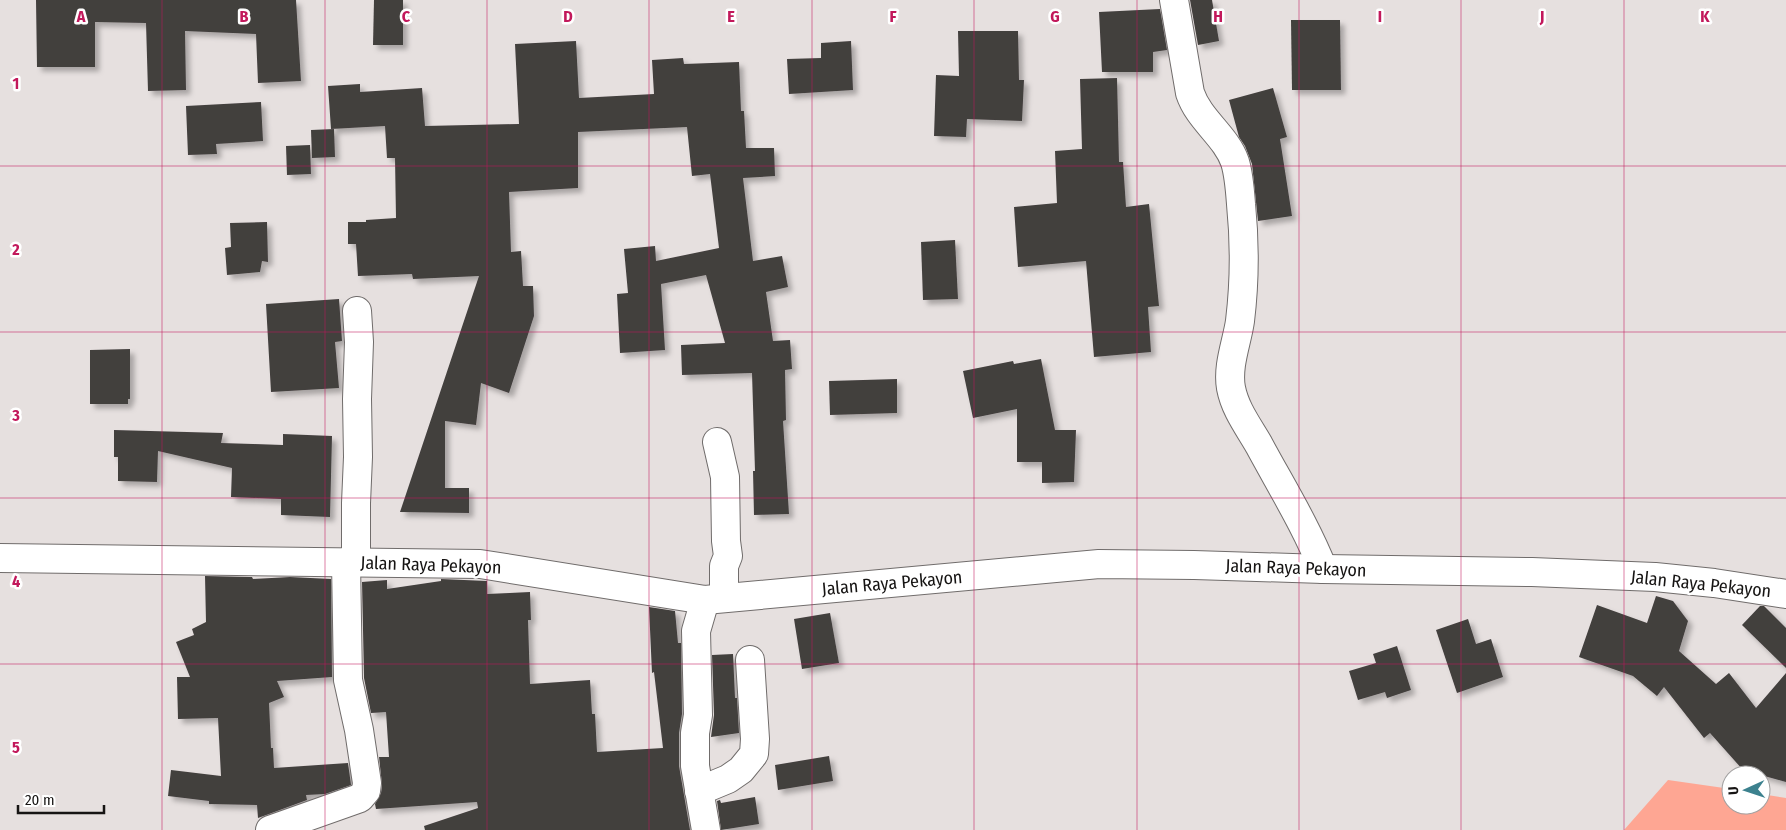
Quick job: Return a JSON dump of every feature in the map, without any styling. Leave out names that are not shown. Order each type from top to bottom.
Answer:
[{"type":"street","points":[[1174,0],[1192,101],[1224,141],[1235,161],[1239,181],[1245,258],[1240,321],[1232,357],[1230,386],[1235,406],[1246,422],[1302,523],[1319,559]]},
{"type":"street","points":[[270,830],[360,798],[366,791],[367,783],[359,730],[348,680],[351,562],[358,465],[357,399],[359,342],[357,311]]},
{"type":"street","points":[[706,830],[695,766],[695,732],[698,715],[696,631],[719,589],[728,556],[725,477],[717,442]]},
{"type":"street","name":"Jalan Raya Pekayon","points":[[0,558],[480,564],[719,589],[1099,564],[1194,565],[1319,559],[1532,572],[1655,577],[1714,583],[1786,594]]},
{"type":"street","points":[[699,791],[728,779],[741,770],[754,754],[755,739],[750,660]]},
{"type":"shaded area","points":[[1668,780],[1721,788],[1721,815],[1771,815],[1771,796],[1786,798],[1786,830],[1624,830]]},
{"type":"building","points":[[36,0],[296,0],[301,81],[258,83],[256,34],[185,31],[186,90],[148,91],[146,23],[95,22],[95,67],[37,67]]},
{"type":"building","points":[[374,0],[403,0],[403,45],[373,45]]},
{"type":"building","points":[[1190,0],[1212,0],[1219,41],[1198,45]]},
{"type":"building","points":[[1160,9],[1167,50],[1153,52],[1153,72],[1102,72],[1099,12]]},
{"type":"building","points":[[1291,20],[1340,20],[1341,90],[1292,90]]},
{"type":"building","points":[[958,31],[1018,31],[1019,80],[1024,80],[1022,121],[967,119],[966,137],[934,136],[936,75],[959,76]]},
{"type":"building","points":[[576,41],[579,98],[654,94],[652,60],[683,58],[684,64],[739,62],[741,111],[744,111],[746,148],[774,148],[775,176],[743,178],[753,261],[782,256],[788,287],[766,292],[773,341],[790,340],[792,369],[785,370],[786,420],[783,421],[789,514],[754,515],[753,471],[755,471],[752,373],[682,375],[681,345],[725,343],[706,275],[661,284],[665,350],[620,353],[617,294],[628,293],[624,249],[655,246],[656,261],[719,248],[710,174],[692,176],[687,127],[578,132],[578,188],[509,192],[511,252],[521,251],[523,286],[533,286],[534,316],[509,393],[481,383],[476,425],[445,421],[445,488],[469,488],[469,513],[400,512],[479,276],[413,279],[412,274],[358,276],[356,244],[348,244],[348,222],[396,218],[395,158],[387,158],[385,126],[331,129],[328,86],[360,84],[360,92],[422,88],[425,126],[519,124],[515,44]]},
{"type":"building","points":[[851,41],[853,90],[789,94],[787,59],[821,58],[821,43]]},
{"type":"building","points":[[1117,78],[1119,162],[1123,162],[1126,207],[1149,204],[1159,306],[1148,307],[1151,352],[1094,357],[1086,261],[1018,267],[1014,207],[1057,203],[1055,151],[1082,149],[1080,79]]},
{"type":"building","points":[[1273,88],[1287,137],[1280,139],[1292,216],[1258,221],[1252,164],[1245,146],[1239,137],[1229,100]]},
{"type":"building","points":[[261,102],[263,141],[216,144],[217,154],[188,155],[186,106]]},
{"type":"building","points":[[334,129],[335,157],[312,158],[311,130]]},
{"type":"building","points":[[310,145],[311,174],[287,175],[286,146]]},
{"type":"building","points":[[267,222],[268,262],[262,261],[260,272],[227,275],[225,248],[231,247],[230,223]]},
{"type":"building","points":[[955,240],[958,299],[923,300],[921,242]]},
{"type":"building","points":[[339,299],[342,341],[335,342],[339,388],[271,392],[266,304]]},
{"type":"building","points":[[130,349],[130,399],[128,399],[128,404],[90,404],[90,350]]},
{"type":"building","points":[[1041,359],[1055,430],[1076,430],[1074,482],[1042,483],[1042,462],[1017,462],[1017,409],[973,418],[963,371],[1013,361],[1014,364]]},
{"type":"building","points":[[897,379],[897,413],[830,415],[829,381]]},
{"type":"building","points":[[114,430],[223,433],[221,443],[283,445],[283,434],[332,436],[330,517],[281,515],[281,499],[231,497],[232,468],[158,451],[157,482],[118,481],[118,457],[114,457]]},
{"type":"building","points":[[205,576],[252,577],[253,579],[290,577],[331,579],[332,677],[277,681],[284,697],[269,703],[271,748],[273,748],[274,768],[348,763],[351,785],[325,794],[306,795],[307,800],[258,818],[257,805],[209,804],[209,801],[168,796],[171,770],[221,776],[218,718],[178,719],[177,677],[190,677],[176,642],[194,635],[192,629],[206,622]]},
{"type":"building","points":[[441,579],[487,581],[487,594],[530,592],[531,620],[528,620],[530,684],[590,680],[592,714],[595,714],[597,752],[663,748],[654,672],[652,673],[649,607],[675,611],[678,643],[681,643],[682,714],[679,733],[679,766],[690,830],[425,830],[424,826],[478,808],[477,802],[376,809],[375,804],[381,793],[382,785],[379,757],[389,757],[386,712],[371,713],[364,678],[362,582],[387,580],[387,589],[441,581]]},
{"type":"building","points":[[1656,596],[1673,601],[1688,621],[1679,651],[1716,684],[1729,673],[1756,708],[1786,673],[1786,782],[1771,778],[1771,765],[1739,765],[1710,733],[1704,738],[1664,687],[1657,696],[1633,676],[1579,657],[1597,605],[1647,623]]},
{"type":"building","points":[[1760,606],[1764,606],[1786,628],[1786,668],[1742,625]]},
{"type":"building","points":[[830,613],[839,663],[802,669],[794,619]]},
{"type":"building","points":[[1468,619],[1476,644],[1491,639],[1503,677],[1457,693],[1436,630]]},
{"type":"building","points":[[1397,646],[1411,690],[1387,698],[1385,692],[1358,700],[1349,671],[1376,663],[1373,654]]},
{"type":"building","points":[[733,654],[739,733],[711,737],[714,715],[712,655]]},
{"type":"building","points":[[829,756],[833,781],[778,790],[775,765]]},
{"type":"building","points":[[755,797],[759,824],[721,830],[717,801],[720,800],[721,803]]}]
